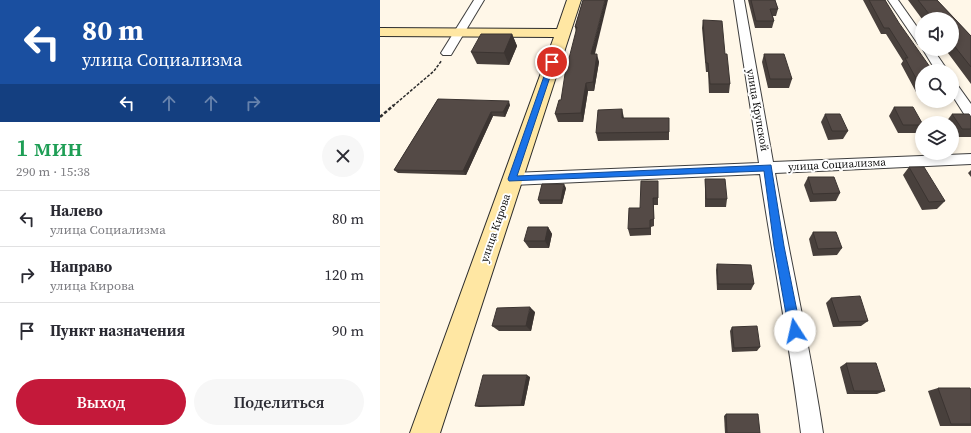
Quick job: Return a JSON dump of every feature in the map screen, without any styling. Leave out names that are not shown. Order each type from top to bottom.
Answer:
[{"type":"main road","name":"улица Кирова","points":[[425,433],[574,0]]},
{"type":"main road","points":[[380,32],[562,33]]},
{"type":"street","points":[[446,54],[479,0]]},
{"type":"street","name":"улица Крупской","points":[[738,0],[768,168],[779,246],[806,388],[812,433]]},
{"type":"street","points":[[893,0],[915,32]]},
{"type":"street","points":[[959,96],[971,114]]},
{"type":"street","name":"улица Социализма","points":[[512,179],[971,158]]},
{"type":"path","points":[[380,117],[434,71],[446,54]]},
{"type":"building","points":[[583,0],[605,0],[591,54],[597,54],[593,82],[586,83],[581,113],[555,114],[559,100],[561,100],[565,74],[577,27],[575,27]]},
{"type":"building","points":[[751,0],[775,0],[778,9],[770,9],[774,21],[756,21]]},
{"type":"building","points":[[869,0],[885,0],[915,46],[915,56],[922,56],[928,64],[915,64],[915,77],[905,58],[908,58],[889,28],[884,28]]},
{"type":"building","points":[[918,0],[937,0],[948,12],[927,12]]},
{"type":"building","points":[[703,20],[722,21],[730,84],[710,84],[708,63],[706,63]]},
{"type":"building","points":[[959,23],[971,36],[971,67],[959,52]]},
{"type":"building","points":[[481,34],[512,34],[504,53],[471,52]]},
{"type":"building","points":[[764,54],[784,54],[792,79],[770,79]]},
{"type":"building","points":[[438,99],[509,101],[503,112],[491,112],[463,171],[394,170]]},
{"type":"building","points":[[894,107],[913,107],[918,116],[915,116],[915,125],[903,125]]},
{"type":"building","points":[[622,109],[622,118],[669,118],[669,132],[596,133],[598,110]]},
{"type":"building","points":[[825,114],[840,114],[848,131],[832,131]]},
{"type":"building","points":[[952,114],[969,114],[971,117],[971,129],[962,129],[959,124],[959,116],[953,116]]},
{"type":"building","points":[[909,167],[924,167],[945,201],[929,202]]},
{"type":"building","points":[[808,177],[834,177],[840,193],[813,194]]},
{"type":"building","points":[[705,179],[725,179],[727,199],[706,199]]},
{"type":"building","points":[[641,181],[658,181],[658,198],[653,198],[654,219],[650,220],[650,228],[628,229],[629,208],[640,208]]},
{"type":"building","points":[[542,184],[564,184],[561,200],[538,200]]},
{"type":"building","points":[[528,227],[548,227],[545,241],[524,241]]},
{"type":"building","points":[[813,232],[836,232],[842,248],[818,249]]},
{"type":"building","points":[[717,264],[751,265],[754,284],[718,284]]},
{"type":"building","points":[[860,296],[868,321],[839,322],[831,298]]},
{"type":"building","points":[[530,307],[526,326],[492,326],[497,308]]},
{"type":"building","points":[[757,326],[760,347],[734,348],[732,327]]},
{"type":"building","points":[[846,363],[876,363],[885,391],[854,391]]},
{"type":"building","points":[[483,375],[527,375],[521,405],[475,406]]},
{"type":"building","points":[[938,388],[970,388],[971,424],[951,424]]},
{"type":"building","points":[[726,414],[758,414],[760,433],[727,433]]},
{"type":"route","points":[[552,62],[512,179],[768,168],[779,246],[795,331]]}]
